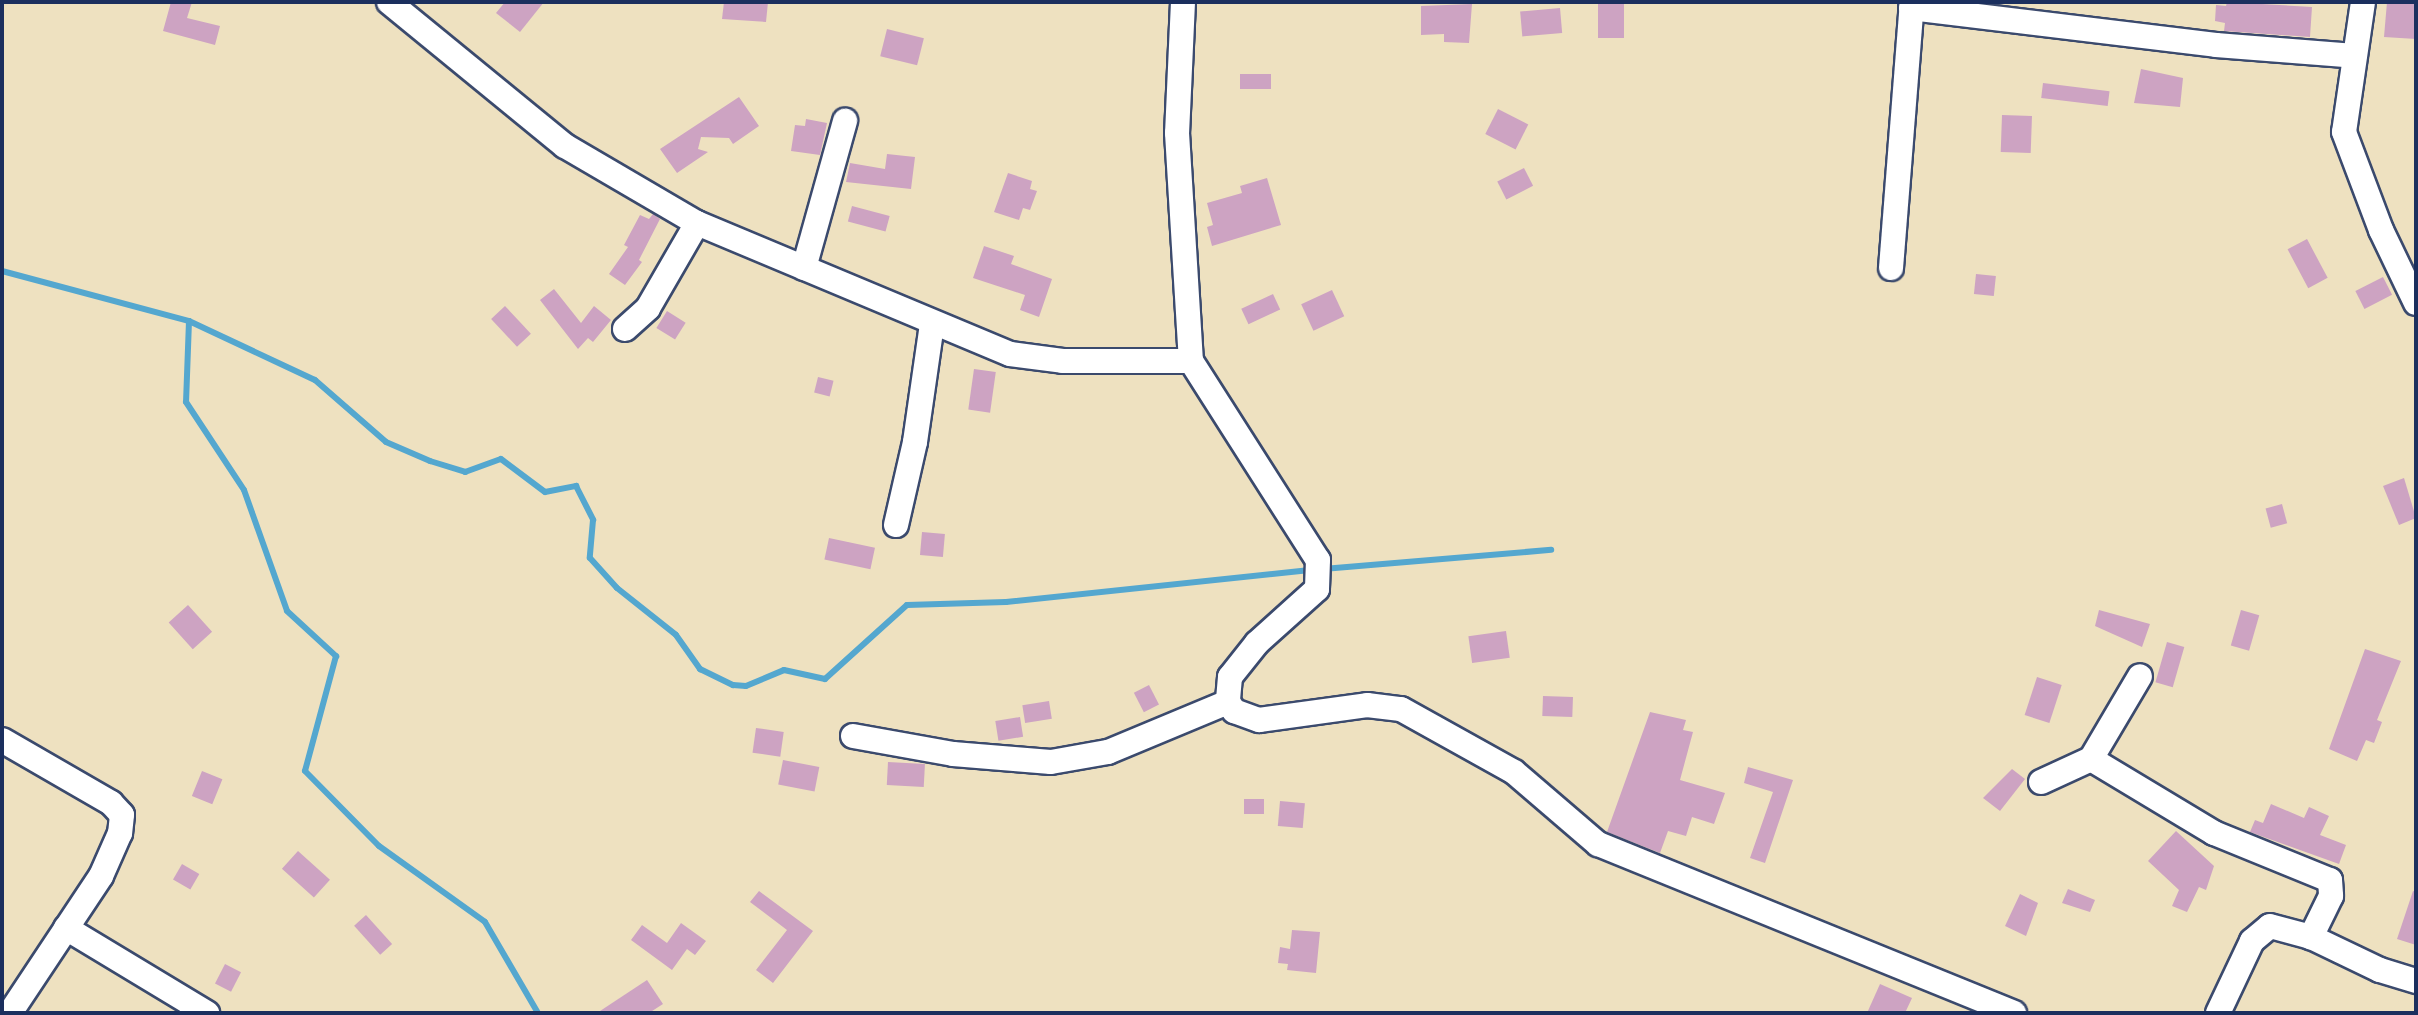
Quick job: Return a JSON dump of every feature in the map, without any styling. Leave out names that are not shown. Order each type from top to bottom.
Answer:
[{"type":"street","points":[[389,2],[565,146],[697,223],[1010,354],[1050,359],[1191,361]]},
{"type":"street","points":[[1183,2],[1177,133],[1191,361],[1318,560],[1317,589],[1239,662],[1230,677],[1228,702],[1241,717],[1259,719],[1367,705],[1401,709],[1514,772],[1598,844],[2014,1013]]},
{"type":"street","points":[[2363,2],[2344,132],[2381,230],[2416,303]]},
{"type":"street","points":[[1891,268],[1912,5],[2216,45],[2355,56]]},
{"type":"street","points":[[804,268],[845,121]]},
{"type":"street","points":[[625,329],[648,308],[697,223]]},
{"type":"street","points":[[896,525],[915,442],[933,324]]},
{"type":"street","points":[[2041,782],[2091,759],[2140,676]]},
{"type":"street","points":[[853,736],[953,754],[1052,762],[1108,752],[1228,702]]},
{"type":"street","points":[[2,740],[111,803],[122,816],[120,833],[101,876],[10,1013]]},
{"type":"street","points":[[2091,759],[2214,833],[2330,880],[2331,896],[2311,937]]},
{"type":"street","points":[[2218,1013],[2259,932],[2270,926],[2281,926],[2311,937],[2380,970],[2416,981]]},
{"type":"street","points":[[66,928],[207,1013]]},
{"type":"building","points":[[171,2],[192,2],[187,18],[220,26],[215,45],[163,31]]},
{"type":"building","points":[[505,2],[544,2],[520,32],[496,13]]},
{"type":"building","points":[[724,2],[768,2],[766,22],[722,19]]},
{"type":"building","points":[[1598,2],[1624,2],[1624,38],[1598,38]]},
{"type":"building","points":[[2227,2],[2312,7],[2310,37],[2224,31],[2225,23],[2215,21],[2216,5],[2226,6]]},
{"type":"building","points":[[2387,2],[2416,2],[2416,39],[2384,37]]},
{"type":"building","points":[[1472,4],[1469,43],[1444,42],[1444,34],[1421,35],[1421,6]]},
{"type":"building","points":[[1560,8],[1562,33],[1522,36],[1520,11]]},
{"type":"building","points":[[887,29],[924,38],[917,65],[880,56]]},
{"type":"building","points":[[2141,69],[2183,78],[2180,107],[2134,103]]},
{"type":"building","points":[[1240,74],[1271,74],[1271,89],[1240,89]]},
{"type":"building","points":[[2043,83],[2110,91],[2108,106],[2041,98]]},
{"type":"building","points":[[739,97],[759,126],[733,144],[729,138],[701,137],[698,149],[708,152],[677,173],[660,149]]},
{"type":"building","points":[[1498,109],[1528,124],[1516,149],[1485,134]]},
{"type":"building","points":[[2002,115],[2032,116],[2031,153],[2001,152]]},
{"type":"building","points":[[806,119],[827,123],[820,155],[791,151],[795,125],[805,126]]},
{"type":"building","points":[[887,154],[915,157],[911,189],[846,182],[850,163],[885,169]]},
{"type":"building","points":[[1524,168],[1533,186],[1506,199],[1497,182]]},
{"type":"building","points":[[1008,173],[1032,181],[1030,189],[1037,191],[1030,210],[1023,208],[1019,220],[994,212]]},
{"type":"building","points":[[1267,178],[1281,225],[1212,246],[1207,227],[1213,225],[1207,203],[1242,193],[1240,186]]},
{"type":"building","points":[[852,206],[890,216],[886,232],[848,221]]},
{"type":"building","points":[[653,214],[660,219],[639,260],[642,262],[625,285],[609,274],[628,247],[624,245],[640,215],[649,219]]},
{"type":"building","points":[[2307,239],[2328,278],[2308,288],[2288,249]]},
{"type":"building","points":[[984,246],[1014,256],[1011,264],[1052,279],[1039,317],[1020,310],[1025,295],[973,278]]},
{"type":"building","points":[[1976,274],[1996,276],[1994,296],[1974,294]]},
{"type":"building","points":[[2383,277],[2392,295],[2364,309],[2355,291]]},
{"type":"building","points":[[554,289],[581,323],[594,306],[611,320],[593,342],[588,338],[578,349],[540,300]]},
{"type":"building","points":[[1332,290],[1344,316],[1313,331],[1301,304]]},
{"type":"building","points":[[1273,294],[1280,309],[1248,324],[1241,309]]},
{"type":"building","points":[[505,306],[531,334],[517,347],[491,319]]},
{"type":"building","points":[[667,311],[686,323],[675,340],[656,328]]},
{"type":"building","points":[[974,369],[996,372],[990,413],[968,410]]},
{"type":"building","points":[[818,377],[834,381],[830,396],[814,393]]},
{"type":"building","points":[[2404,478],[2416,518],[2399,525],[2383,486]]},
{"type":"building","points":[[2282,504],[2287,523],[2271,528],[2266,508]]},
{"type":"building","points":[[922,532],[945,534],[943,557],[920,555]]},
{"type":"building","points":[[829,538],[875,548],[870,569],[824,560]]},
{"type":"building","points":[[188,605],[212,632],[193,649],[169,622]]},
{"type":"building","points":[[2099,610],[2150,624],[2142,647],[2095,626]]},
{"type":"building","points":[[2241,610],[2259,615],[2249,651],[2231,646]]},
{"type":"building","points":[[1506,631],[1510,658],[1472,663],[1468,636]]},
{"type":"building","points":[[2167,642],[2184,647],[2173,687],[2155,682]]},
{"type":"building","points":[[2365,649],[2401,661],[2377,720],[2382,722],[2374,743],[2366,740],[2357,761],[2329,749]]},
{"type":"building","points":[[2037,677],[2062,685],[2049,723],[2025,715]]},
{"type":"building","points":[[1149,685],[1159,705],[1144,712],[1134,693]]},
{"type":"building","points":[[1543,696],[1573,697],[1572,717],[1542,716]]},
{"type":"building","points":[[1049,701],[1052,719],[1025,723],[1022,705]]},
{"type":"building","points":[[1650,712],[1686,720],[1683,730],[1693,732],[1680,780],[1725,793],[1714,824],[1692,817],[1686,836],[1668,831],[1660,853],[1607,832]]},
{"type":"building","points":[[1020,717],[1023,737],[998,741],[995,721]]},
{"type":"building","points":[[756,728],[784,732],[780,757],[753,753]]},
{"type":"building","points":[[783,760],[819,767],[815,792],[778,785]]},
{"type":"building","points":[[888,762],[925,764],[924,787],[887,785]]},
{"type":"building","points":[[1748,767],[1793,780],[1765,863],[1750,858],[1773,792],[1744,783]]},
{"type":"building","points":[[2012,769],[2025,779],[2000,811],[1983,798]]},
{"type":"building","points":[[202,771],[222,779],[212,804],[192,796]]},
{"type":"building","points":[[1244,799],[1264,799],[1264,814],[1244,814]]},
{"type":"building","points":[[1280,801],[1305,803],[1303,828],[1278,826]]},
{"type":"building","points":[[2271,804],[2304,818],[2309,807],[2329,816],[2320,835],[2346,845],[2339,864],[2250,832],[2255,820],[2263,823]]},
{"type":"building","points":[[2176,831],[2214,866],[2206,890],[2199,887],[2187,912],[2172,906],[2179,890],[2148,861]]},
{"type":"building","points":[[298,851],[330,880],[314,898],[282,869]]},
{"type":"building","points":[[182,864],[199,874],[190,890],[173,880]]},
{"type":"building","points":[[2068,889],[2095,900],[2090,912],[2062,903]]},
{"type":"building","points":[[759,891],[813,931],[773,983],[756,970],[787,930],[750,902]]},
{"type":"building","points":[[2413,891],[2416,892],[2416,945],[2397,939]]},
{"type":"building","points":[[2020,894],[2038,903],[2026,936],[2005,926]]},
{"type":"building","points":[[366,915],[392,944],[380,955],[354,926]]},
{"type":"building","points":[[681,923],[706,941],[695,955],[687,949],[672,970],[631,940],[642,925],[667,943]]},
{"type":"building","points":[[1292,930],[1320,932],[1316,973],[1287,970],[1288,964],[1278,963],[1280,947],[1290,949]]},
{"type":"building","points":[[225,964],[241,972],[231,992],[215,984]]},
{"type":"building","points":[[647,980],[663,1004],[649,1013],[597,1013]]},
{"type":"building","points":[[1880,984],[1912,998],[1905,1013],[1867,1013]]},
{"type":"waterway","points":[[2,271],[189,321],[186,402],[244,490],[287,611],[336,656],[305,771],[379,846],[485,922],[538,1013]]},
{"type":"waterway","points":[[189,321],[315,380],[386,442],[430,461],[465,472],[501,459],[545,492],[576,486],[593,520],[590,558],[617,588],[676,635],[700,669],[733,685],[746,686],[784,670],[825,679],[907,605],[1006,602],[1312,570]]},
{"type":"waterway","points":[[1323,569],[1551,550]]}]
